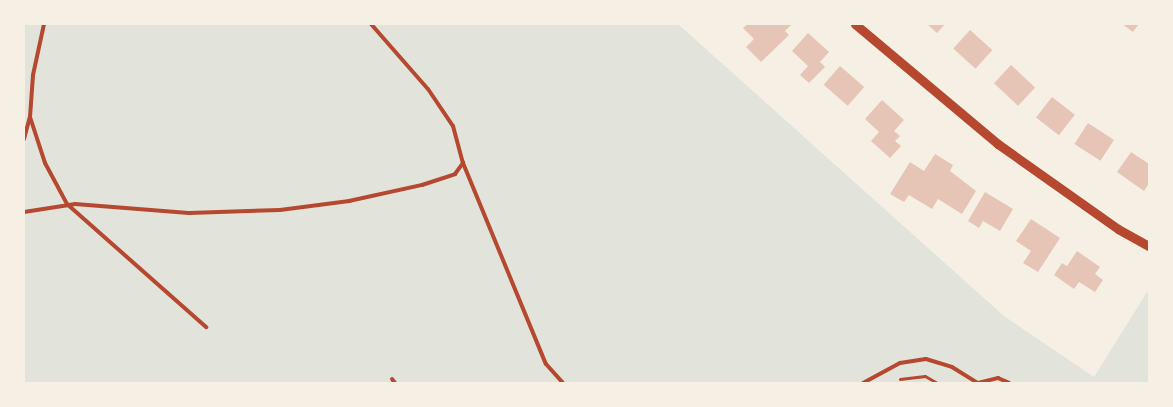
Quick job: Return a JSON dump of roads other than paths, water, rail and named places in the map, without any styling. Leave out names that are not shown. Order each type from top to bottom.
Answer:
[{"type":"street","points":[[855,24],[998,144],[1118,229],[1149,246]]},
{"type":"lane","points":[[24,139],[30,117],[34,75],[44,24]]},
{"type":"lane","points":[[371,24],[428,89],[454,126],[463,162],[546,364],[563,383]]},
{"type":"lane","points":[[30,117],[46,164],[67,204],[206,327]]},
{"type":"lane","points":[[24,212],[67,204],[114,205],[189,213],[280,210],[349,200],[422,185],[455,174],[463,162]]},
{"type":"lane","points":[[863,383],[900,363],[926,359],[952,367],[978,383],[998,378],[1009,383]]},
{"type":"lane","points":[[392,379],[395,383]]}]
